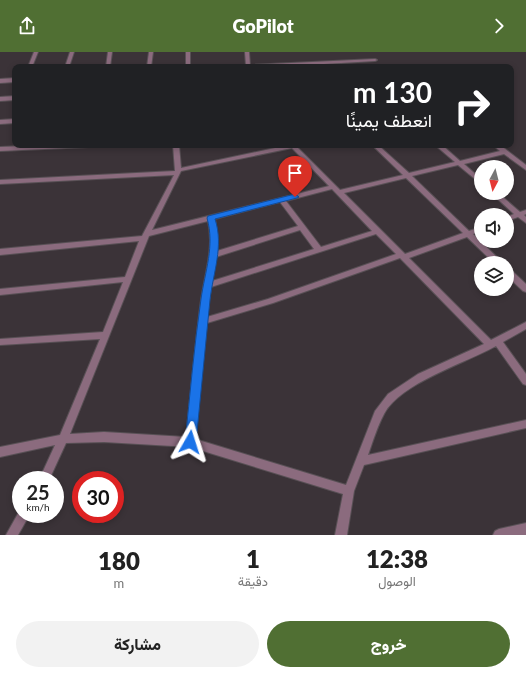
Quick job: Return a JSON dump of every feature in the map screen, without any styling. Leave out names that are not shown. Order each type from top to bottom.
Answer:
[{"type":"street","points":[[31,64],[36,52]]},
{"type":"street","points":[[68,64],[72,52]]},
{"type":"street","points":[[108,64],[110,52]]},
{"type":"street","points":[[149,64],[151,52]]},
{"type":"street","points":[[188,52],[188,64]]},
{"type":"street","points":[[246,52],[247,64]]},
{"type":"street","points":[[302,64],[375,60]]},
{"type":"street","points":[[0,81],[12,80]]},
{"type":"street","points":[[0,99],[12,98]]},
{"type":"street","points":[[0,122],[12,121]]},
{"type":"street","points":[[0,150],[35,148]]},
{"type":"street","points":[[48,471],[106,335],[145,236],[178,172],[176,148]]},
{"type":"street","points":[[0,182],[178,172],[280,148]]},
{"type":"street","points":[[296,148],[403,256],[494,343],[526,381]]},
{"type":"street","points":[[378,148],[491,256]]},
{"type":"street","points":[[442,148],[474,176]]},
{"type":"street","points":[[500,148],[526,168]]},
{"type":"street","points":[[0,252],[145,236],[282,200],[407,176],[505,152]]},
{"type":"street","points":[[282,200],[320,250]]},
{"type":"street","points":[[504,200],[522,213],[526,221]]},
{"type":"street","points":[[190,442],[203,321],[213,254],[215,231],[210,218]]},
{"type":"street","points":[[213,254],[302,227]]},
{"type":"street","points":[[208,284],[379,231]]},
{"type":"street","points":[[203,321],[474,232]]},
{"type":"street","points":[[514,278],[526,289]]},
{"type":"street","points":[[0,292],[128,279]]},
{"type":"street","points":[[341,535],[349,492],[380,411],[391,397],[421,377],[494,343],[526,325]]},
{"type":"street","points":[[0,342],[106,335]]},
{"type":"street","points":[[361,461],[526,424]]},
{"type":"street","points":[[0,452],[63,439],[104,437],[190,442],[349,492]]},
{"type":"street","points":[[12,535],[19,523]]},
{"type":"street","points":[[499,535],[526,529]]},
{"type":"route","points":[[190,442],[206,298],[215,242],[215,231],[210,218],[295,197]]}]
